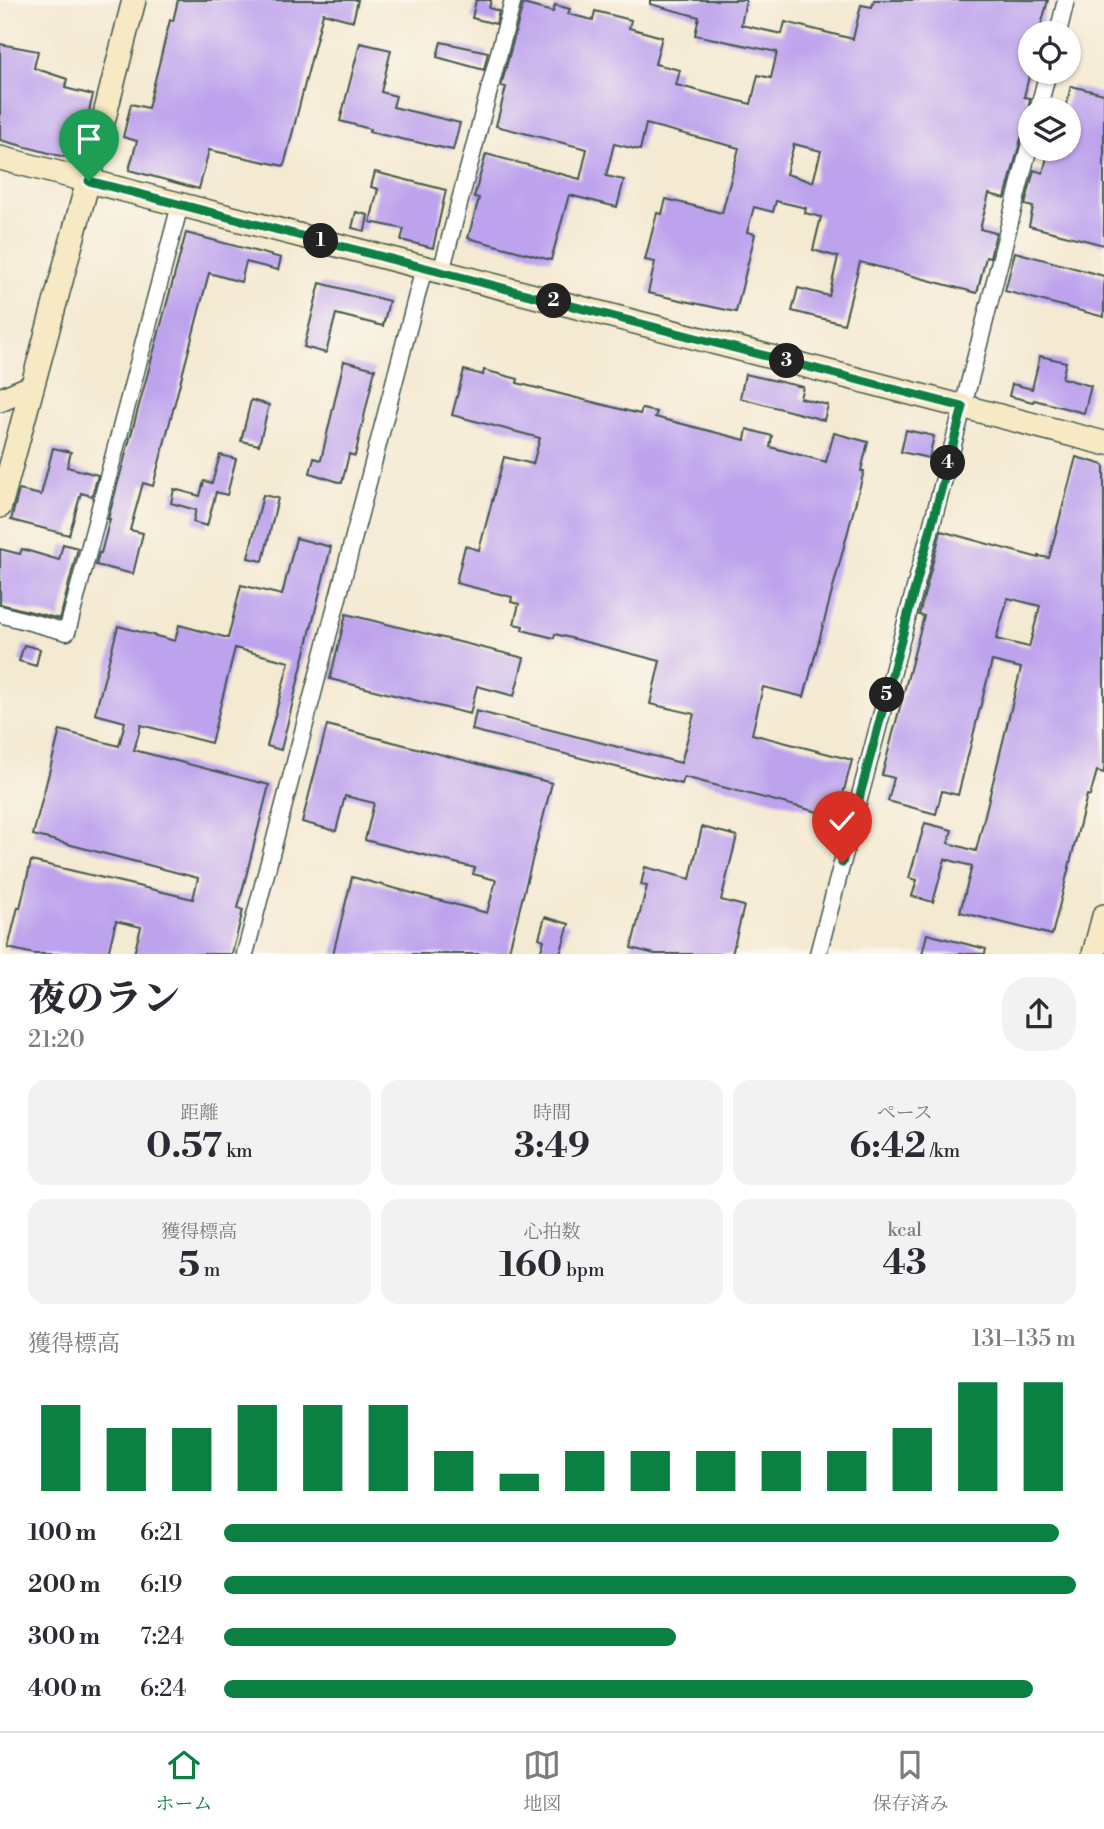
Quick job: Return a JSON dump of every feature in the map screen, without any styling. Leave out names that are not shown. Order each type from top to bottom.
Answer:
[{"type":"street","points":[[0,506],[89,181],[134,0]]},
{"type":"street","points":[[245,954],[433,270],[513,0]]},
{"type":"street","points":[[1061,21],[1066,0]]},
{"type":"street","points":[[0,158],[1104,443]]},
{"type":"street","points":[[818,954],[1025,161]]},
{"type":"street","points":[[0,614],[67,632],[180,205]]},
{"type":"street","points":[[0,400],[31,387]]},
{"type":"street","points":[[1094,954],[1104,916]]},
{"type":"building","points":[[178,0],[358,0],[353,21],[323,13],[284,166],[209,150],[199,189],[129,170],[137,141],[123,137],[131,104],[148,108],[170,20],[173,21]]},
{"type":"building","points":[[476,0],[491,0],[489,8],[499,11],[496,24],[472,18]]},
{"type":"building","points":[[650,0],[746,0],[741,25],[782,34],[785,22],[853,39],[861,5],[872,7],[874,0],[1048,0],[1042,21],[1018,21],[1018,84],[1027,84],[1024,97],[1030,98],[1018,98],[1018,150],[1005,198],[989,194],[980,229],[996,233],[990,258],[986,257],[977,293],[860,262],[844,324],[792,311],[798,288],[829,296],[838,257],[813,250],[821,217],[805,213],[806,208],[776,201],[773,212],[754,207],[747,232],[755,234],[736,312],[648,293],[655,262],[645,260],[657,213],[662,214],[666,199],[722,213],[739,148],[646,124],[640,150],[614,144],[606,176],[624,180],[617,207],[569,195],[551,260],[468,238],[479,198],[474,197],[486,154],[580,179],[587,149],[496,126],[506,87],[501,86],[523,4],[553,12],[555,5],[570,9],[568,14],[593,20],[595,11],[631,20],[629,28],[662,37],[655,64],[680,70],[676,85],[751,104],[758,75],[771,78],[777,52],[695,35],[699,17],[650,4]],"holes":[[[794,144],[821,151],[813,182],[786,174]]]},
{"type":"building","points":[[441,42],[488,52],[484,70],[437,57]]},
{"type":"building","points":[[360,43],[391,50],[381,92],[396,96],[393,107],[460,123],[453,150],[369,132],[370,129],[340,121]]},
{"type":"building","points":[[0,44],[38,51],[34,68],[67,79],[65,88],[93,95],[81,144],[64,157],[0,140]]},
{"type":"building","points":[[1071,86],[1104,94],[1104,245],[1029,226],[1033,207],[1025,205],[1034,170],[1043,173],[1046,161],[1081,161],[1081,98],[1068,98]]},
{"type":"building","points":[[375,172],[446,190],[433,248],[401,240],[404,229],[370,222],[378,189],[371,187]]},
{"type":"building","points":[[356,212],[368,215],[365,231],[352,228]]},
{"type":"building","points":[[186,233],[281,258],[278,270],[246,262],[241,282],[209,273],[153,486],[143,483],[130,530],[143,533],[133,574],[96,565]]},
{"type":"building","points":[[1015,252],[1104,276],[1104,317],[1005,291]]},
{"type":"building","points":[[320,283],[389,301],[383,326],[336,314],[326,353],[304,347]]},
{"type":"building","points":[[1040,356],[1066,362],[1062,378],[1091,386],[1084,413],[1009,396],[1012,384],[1032,389]]},
{"type":"building","points":[[344,361],[375,369],[355,456],[349,454],[342,483],[310,473],[314,458],[321,460]]},
{"type":"building","points":[[464,370],[483,375],[484,370],[518,379],[517,383],[640,414],[642,409],[657,412],[655,417],[745,440],[747,429],[772,436],[770,447],[826,462],[834,433],[868,442],[861,471],[864,471],[804,697],[763,687],[752,734],[852,760],[837,817],[684,777],[682,784],[472,730],[476,711],[681,763],[694,714],[650,704],[660,661],[555,634],[554,638],[522,630],[523,626],[514,624],[519,604],[511,602],[512,597],[456,583],[465,546],[479,550],[504,457],[533,464],[540,438],[452,415]]},
{"type":"building","points":[[745,374],[803,387],[800,398],[828,405],[824,420],[740,398]]},
{"type":"building","points":[[251,400],[269,405],[259,445],[241,441]]},
{"type":"building","points":[[906,430],[934,436],[929,458],[901,452]]},
{"type":"building","points":[[53,448],[71,452],[67,467],[98,475],[92,496],[81,493],[69,535],[11,520],[19,490],[41,495]]},
{"type":"building","points":[[220,455],[236,459],[227,495],[216,492],[207,526],[193,522],[196,510],[171,503],[174,489],[200,496],[204,481],[212,483]]},
{"type":"building","points":[[1076,457],[1104,465],[1104,773],[1097,771],[1090,796],[1087,795],[1052,935],[960,912],[972,866],[945,859],[933,902],[912,896],[917,880],[909,878],[925,823],[952,830],[948,843],[976,851],[1021,668],[992,661],[958,795],[942,791],[936,814],[888,801],[894,778],[882,775],[924,616],[919,615],[941,531],[1039,558],[1049,558]],"holes":[[[1008,598],[1040,606],[1029,647],[996,639]]]},
{"type":"building","points":[[263,495],[278,498],[263,561],[248,558]]},
{"type":"building","points":[[296,538],[331,547],[281,750],[267,746],[289,662],[235,648],[211,743],[141,725],[134,750],[269,785],[238,908],[243,910],[232,954],[134,954],[141,927],[116,921],[108,954],[34,954],[8,948],[31,861],[193,899],[198,878],[33,835],[60,730],[119,746],[125,722],[95,714],[118,626],[175,641],[179,625],[228,638],[241,585],[282,595]]},
{"type":"building","points":[[63,544],[78,548],[60,619],[0,604],[0,549],[20,554],[22,549],[59,560]]},
{"type":"building","points":[[346,614],[524,658],[514,696],[477,686],[470,714],[330,679]]},
{"type":"building","points":[[24,645],[40,649],[36,666],[19,661]]},
{"type":"building","points":[[327,725],[552,783],[508,954],[333,954],[352,877],[487,913],[496,880],[473,874],[475,868],[365,840],[374,803],[345,796],[336,831],[302,822]]},
{"type":"building","points":[[702,827],[737,836],[721,900],[744,906],[732,954],[655,954],[631,948],[647,886],[641,885],[645,867],[690,879]]},
{"type":"building","points":[[545,917],[569,924],[560,954],[540,954],[544,940],[539,938]]},
{"type":"building","points":[[927,934],[986,949],[985,954],[922,954]]},
{"type":"route","points":[[89,181],[963,407],[842,863]]}]
